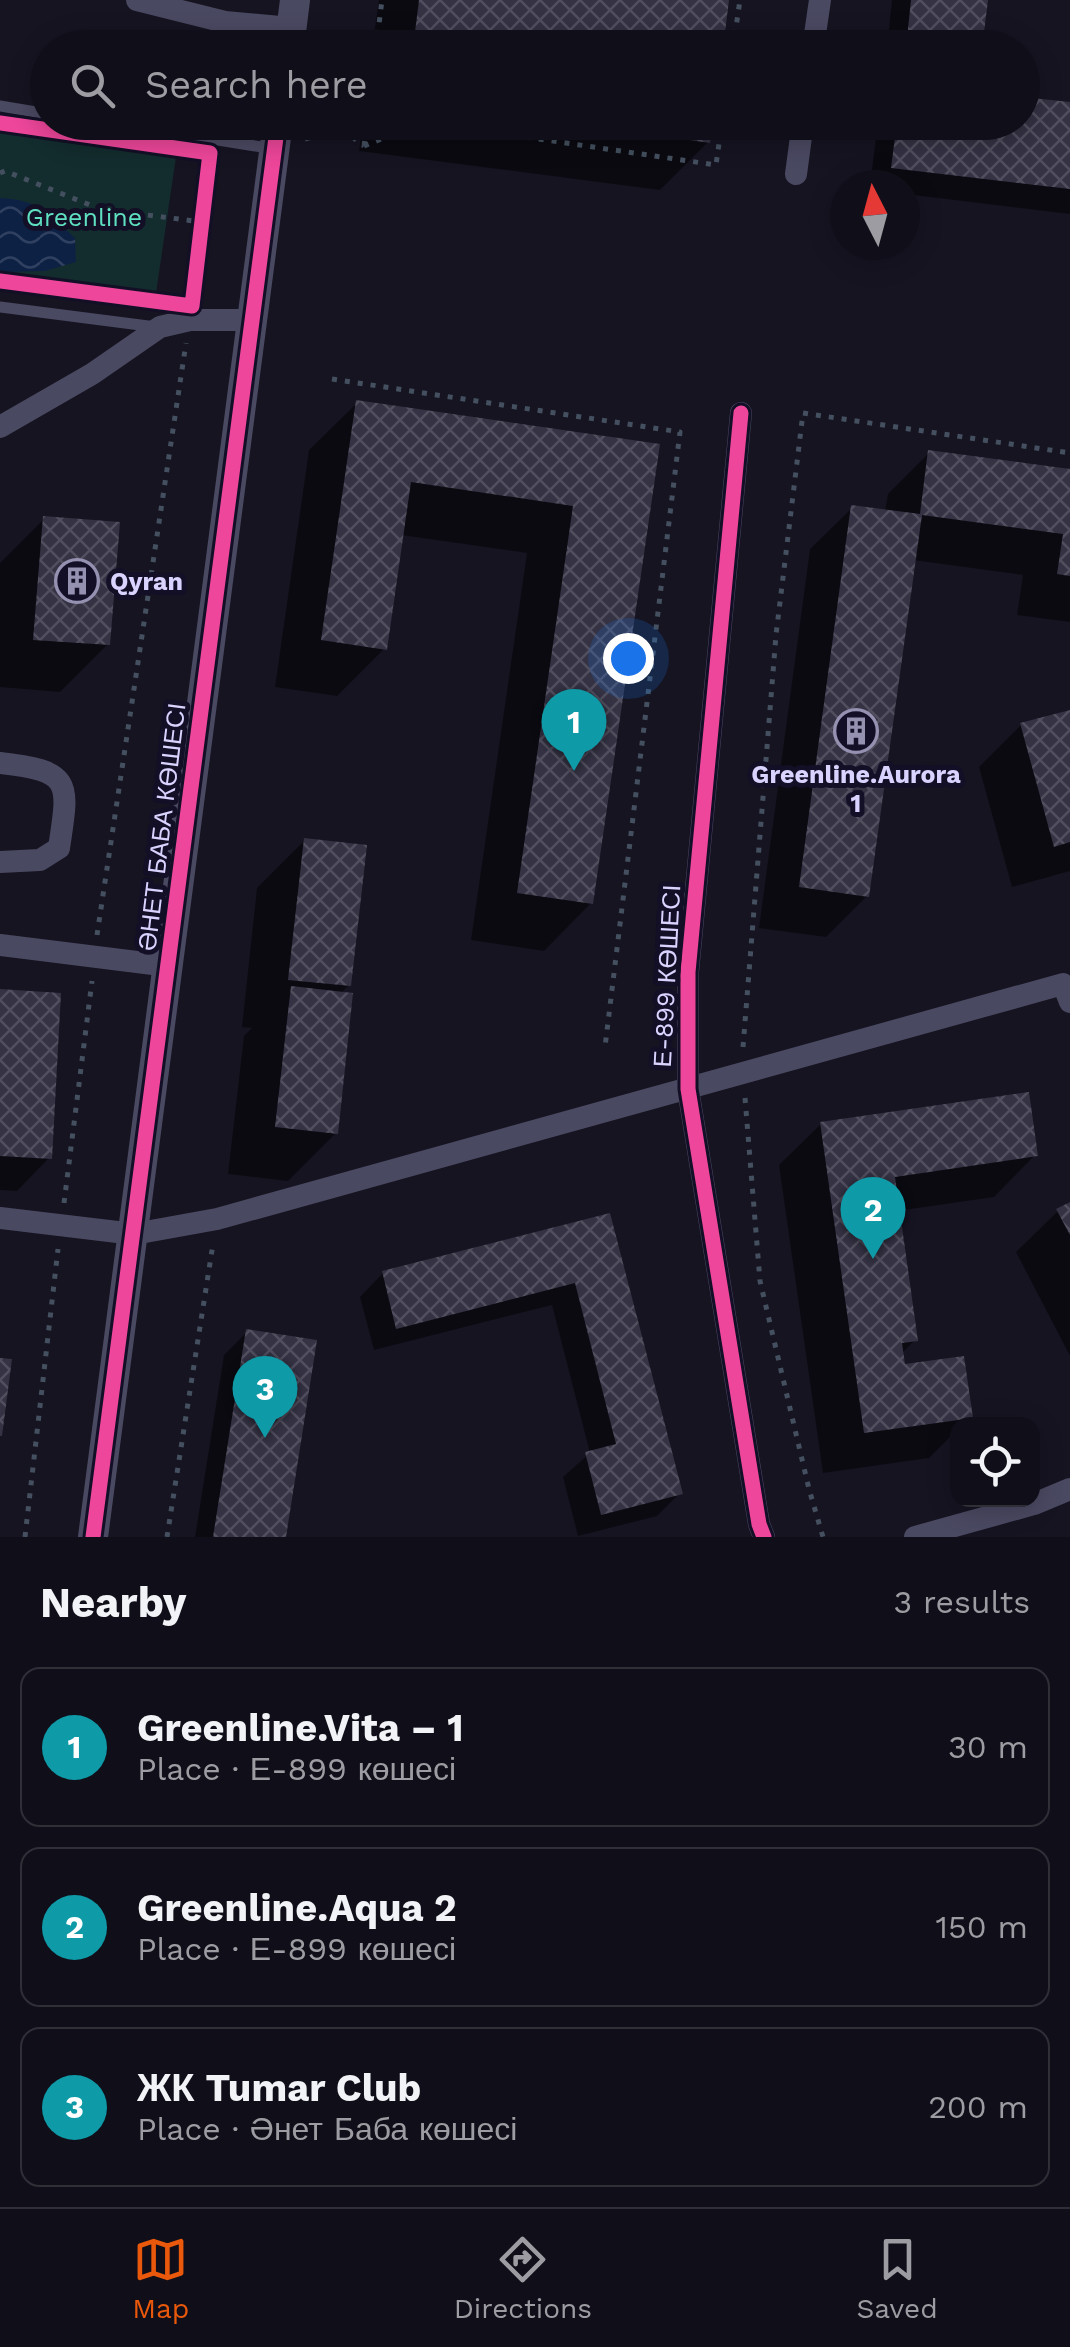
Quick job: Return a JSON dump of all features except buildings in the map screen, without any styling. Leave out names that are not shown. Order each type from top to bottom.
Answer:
[{"type":"street","points":[[138,0],[226,22],[292,25]]},
{"type":"street","points":[[816,30],[820,0]]},
{"type":"street","name":"ӘНЕТ БАБА КӨШЕСІ","points":[[93,1537],[275,140]]},
{"type":"street","points":[[796,174],[801,140]]},
{"type":"street","points":[[0,426],[92,374],[160,327],[190,320],[252,320]]},
{"type":"street","name":"Е-899 КӨШЕСІ","points":[[741,413],[688,972],[688,1089],[764,1537]]},
{"type":"street","points":[[0,762],[35,766],[58,778],[67,795],[59,848],[40,860],[0,862]]},
{"type":"street","points":[[0,945],[170,966]]},
{"type":"street","points":[[0,1218],[134,1234],[217,1219],[1062,984],[1070,1002]]},
{"type":"street","points":[[915,1537],[1034,1504],[1070,1489]]},
{"type":"lane","points":[[0,106],[30,111]]},
{"type":"lane","points":[[0,307],[160,327]]},
{"type":"path","points":[[378,30],[382,0]]},
{"type":"path","points":[[736,30],[740,0]]},
{"type":"path","points":[[356,140],[364,146]]},
{"type":"path","points":[[364,146],[365,140]]},
{"type":"path","points":[[364,146],[377,140]]},
{"type":"path","points":[[546,140],[716,165],[719,140]]},
{"type":"path","points":[[0,173],[100,209],[201,230],[204,204]]},
{"type":"path","points":[[25,1537],[95,957],[190,320]]},
{"type":"path","points":[[332,379],[680,432],[605,1047]]},
{"type":"path","points":[[824,1537],[760,1280],[743,1074],[776,635],[802,413],[1070,453]]},
{"type":"path","points":[[167,1537],[217,1219]]},
{"type":"green space","name":"Greenline","points":[[0,131],[30,135],[30,140],[61,140],[176,157],[155,300],[0,278]]},
{"type":"water","points":[[0,198],[24,201],[49,214],[75,238],[76,262],[45,271],[0,272]]},
{"type":"cycle path","points":[[0,123],[30,127]]},
{"type":"cycle path","points":[[0,281],[192,306],[210,153],[119,140]]},
{"type":"cycle path","points":[[93,1537],[276,140]]},
{"type":"cycle path","points":[[741,413],[688,972],[688,1089],[764,1537]]},
{"type":"place","name":"Qyran","points":[[77,581]]},
{"type":"place","name":"Greenline.Aurora 1","points":[[856,731]]},
{"type":"place","name":"Greenline.Vita – 1","points":[[574,771]]},
{"type":"place","name":"Greenline.Aqua 2","points":[[873,1259]]},
{"type":"place","name":"ЖК Tumar Club","points":[[265,1438]]}]
